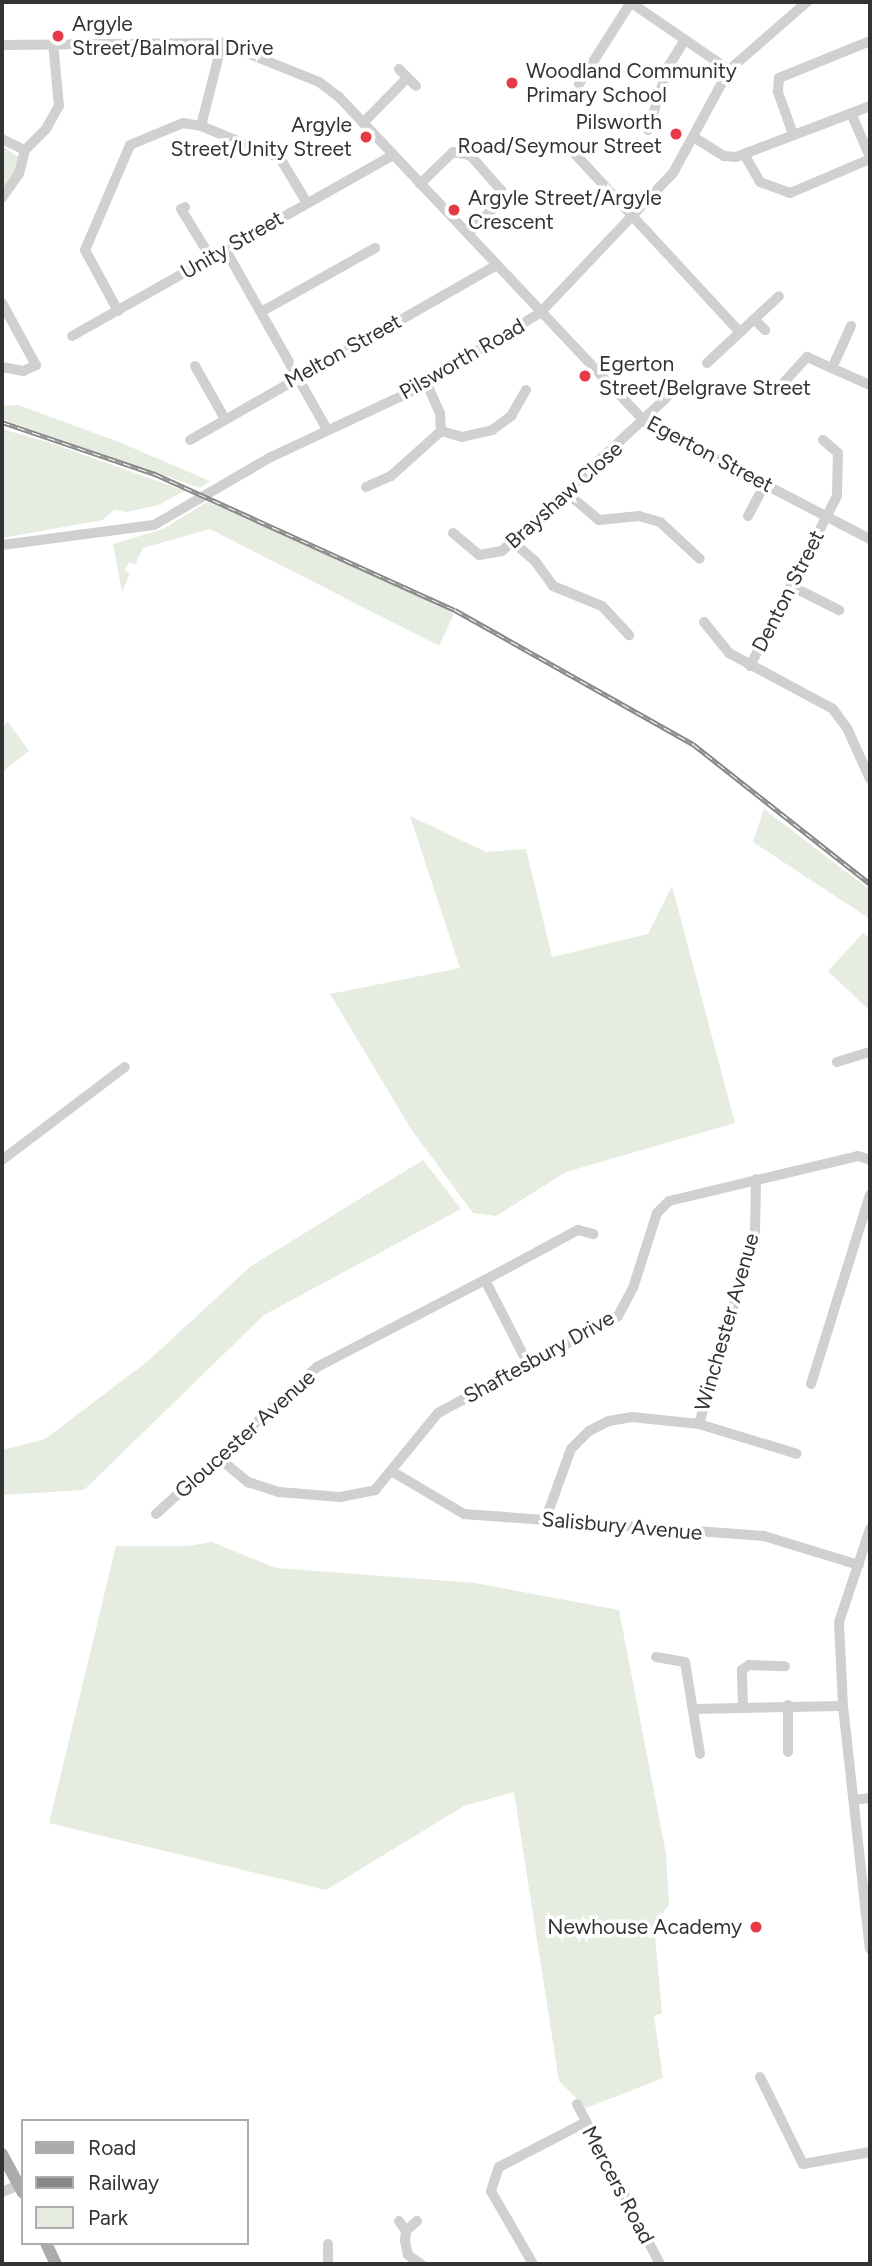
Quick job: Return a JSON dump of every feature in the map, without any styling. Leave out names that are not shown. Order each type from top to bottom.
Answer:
[{"type":"main road","points":[[2,2154],[21,2189]]},
{"type":"main road","points":[[47,2245],[56,2264]]},
{"type":"street","points":[[579,84],[631,2],[729,70]]},
{"type":"street","name":"Pilsworth Road","points":[[2,545],[154,525],[327,429],[426,382],[540,313],[673,173],[695,138],[729,70],[802,4]]},
{"type":"street","points":[[648,130],[668,67],[685,40]]},
{"type":"street","points":[[793,134],[778,92],[779,78],[870,41]]},
{"type":"street","points":[[2,198],[19,174],[25,150],[46,129],[59,106],[53,43]]},
{"type":"street","points":[[2,46],[53,43],[222,43],[201,126]]},
{"type":"street","name":"Egerton Street","points":[[222,43],[319,82],[363,123],[645,422],[870,538]]},
{"type":"street","points":[[399,69],[416,86]]},
{"type":"street","points":[[363,123],[407,78]]},
{"type":"street","points":[[695,138],[724,156],[744,154],[870,106]]},
{"type":"street","points":[[744,154],[760,181],[790,193],[870,158],[851,113]]},
{"type":"street","points":[[118,311],[85,250],[130,145],[183,123],[201,126],[280,158],[307,203]]},
{"type":"street","points":[[2,139],[25,150]]},
{"type":"street","points":[[421,184],[453,152],[470,155],[501,190],[501,201],[468,234]]},
{"type":"street","points":[[575,154],[740,332]]},
{"type":"street","name":"Unity Street","points":[[72,336],[393,155]]},
{"type":"street","points":[[185,206],[181,209],[211,258]]},
{"type":"street","points":[[261,312],[375,248]]},
{"type":"street","points":[[225,249],[327,429]]},
{"type":"street","name":"Melton Street","points":[[190,440],[297,376],[497,265]]},
{"type":"street","points":[[707,363],[779,296]]},
{"type":"street","points":[[2,303],[36,365],[23,371],[2,367]]},
{"type":"street","points":[[754,319],[765,330]]},
{"type":"street","points":[[833,366],[850,326]]},
{"type":"street","points":[[777,390],[807,357],[833,366],[870,385]]},
{"type":"street","points":[[195,366],[225,419]]},
{"type":"street","points":[[426,382],[440,413],[441,431]]},
{"type":"street","points":[[441,431],[463,437],[492,430],[511,416],[526,390]]},
{"type":"street","name":"Brayshaw Close","points":[[453,533],[484,556],[496,555],[645,422],[667,397]]},
{"type":"street","points":[[366,487],[391,476],[441,431]]},
{"type":"street","name":"Denton Street","points":[[750,666],[837,496],[838,453],[823,440]]},
{"type":"street","points":[[748,516],[765,484]]},
{"type":"street","points":[[567,493],[599,520],[639,516],[660,522],[700,559]]},
{"type":"street","points":[[513,542],[535,561],[553,586],[602,606],[629,635]]},
{"type":"street","points":[[791,586],[839,610]]},
{"type":"street","points":[[704,622],[729,653],[750,666],[802,689],[833,709],[847,728],[870,779]]},
{"type":"street","points":[[837,1062],[870,1052]]},
{"type":"street","points":[[2,1160],[125,1067]]},
{"type":"street","name":"Shaftesbury Drive","points":[[219,1458],[248,1482],[291,1493],[340,1497],[375,1490],[393,1472],[438,1413],[618,1316],[633,1288],[657,1213],[669,1201],[756,1178],[858,1156],[870,1160]]},
{"type":"street","name":"Winchester Avenue","points":[[699,1424],[755,1233],[756,1178]]},
{"type":"street","points":[[811,1384],[870,1195]]},
{"type":"street","name":"Gloucester Avenue","points":[[156,1514],[317,1367],[578,1230],[593,1234]]},
{"type":"street","points":[[485,1280],[529,1366]]},
{"type":"street","points":[[546,1518],[563,1463],[589,1431],[632,1417],[699,1424],[797,1454]]},
{"type":"street","name":"Salisbury Avenue","points":[[393,1472],[464,1514],[546,1518],[628,1530],[764,1536],[859,1565]]},
{"type":"street","points":[[870,1529],[839,1622],[843,1706],[870,1949]]},
{"type":"street","points":[[656,1657],[685,1662],[701,1754]]},
{"type":"street","points":[[743,1705],[741,1670],[749,1665],[785,1666]]},
{"type":"street","points":[[695,1709],[743,1705],[843,1706]]},
{"type":"street","points":[[788,1705],[788,1752]]},
{"type":"street","points":[[855,1800],[870,1798]]},
{"type":"street","points":[[760,2077],[803,2164],[870,2152]]},
{"type":"street","name":"Mercers Road","points":[[577,2104],[584,2123],[660,2264]]},
{"type":"street","points":[[533,2264],[492,2191],[499,2167],[584,2123]]},
{"type":"street","points":[[2,2192],[21,2189]]},
{"type":"street","points":[[399,2221],[406,2231],[408,2255],[421,2264]]},
{"type":"street","points":[[406,2231],[417,2221]]},
{"type":"street","points":[[328,2244],[328,2264]]},
{"type":"green space","points":[[2,146],[19,157],[16,171],[2,189]]},
{"type":"green space","points":[[18,405],[119,442],[210,481],[200,488],[2,419],[2,406]]},
{"type":"green space","points":[[2,429],[51,443],[185,491],[158,505],[127,512],[114,510],[103,520],[2,538]]},
{"type":"green space","points":[[207,502],[325,551],[454,614],[439,646],[210,529],[143,548],[135,565],[129,562],[125,570],[130,574],[122,592],[113,544],[163,529]]},
{"type":"green space","points":[[8,722],[29,751],[2,772],[2,727]]},
{"type":"green space","points":[[764,809],[870,890],[870,919],[753,842]]},
{"type":"green space","points":[[410,816],[486,852],[526,849],[552,957],[648,934],[672,886],[735,1123],[566,1172],[496,1216],[473,1213],[411,1129],[330,994],[460,968]]},
{"type":"green space","points":[[863,933],[870,940],[870,1011],[828,971]]},
{"type":"green space","points":[[423,1160],[461,1209],[264,1315],[84,1490],[2,1495],[2,1450],[45,1439],[148,1361],[251,1266]]},
{"type":"green space","points":[[212,1542],[276,1568],[475,1583],[619,1610],[666,1854],[669,1905],[654,1924],[662,2013],[654,2016],[663,2078],[586,2108],[559,2081],[514,1792],[464,1806],[326,1890],[49,1823],[116,1546],[187,1546]]},
{"type":"railway","points":[[2,422],[155,474],[455,610],[693,744],[870,884]]},
{"type":"place","name":"Argyle Street/Balmoral Drive","points":[[58,36]]},
{"type":"place","name":"Woodland Community Primary School","points":[[512,83]]},
{"type":"place","name":"Pilsworth Road/Seymour Street","points":[[676,134]]},
{"type":"place","name":"Argyle Street/Unity Street","points":[[366,137]]},
{"type":"place","name":"Argyle Street/Argyle Crescent","points":[[454,210]]},
{"type":"place","name":"Egerton Street/Belgrave Street","points":[[585,376]]},
{"type":"place","name":"Newhouse Academy","points":[[756,1927]]}]
